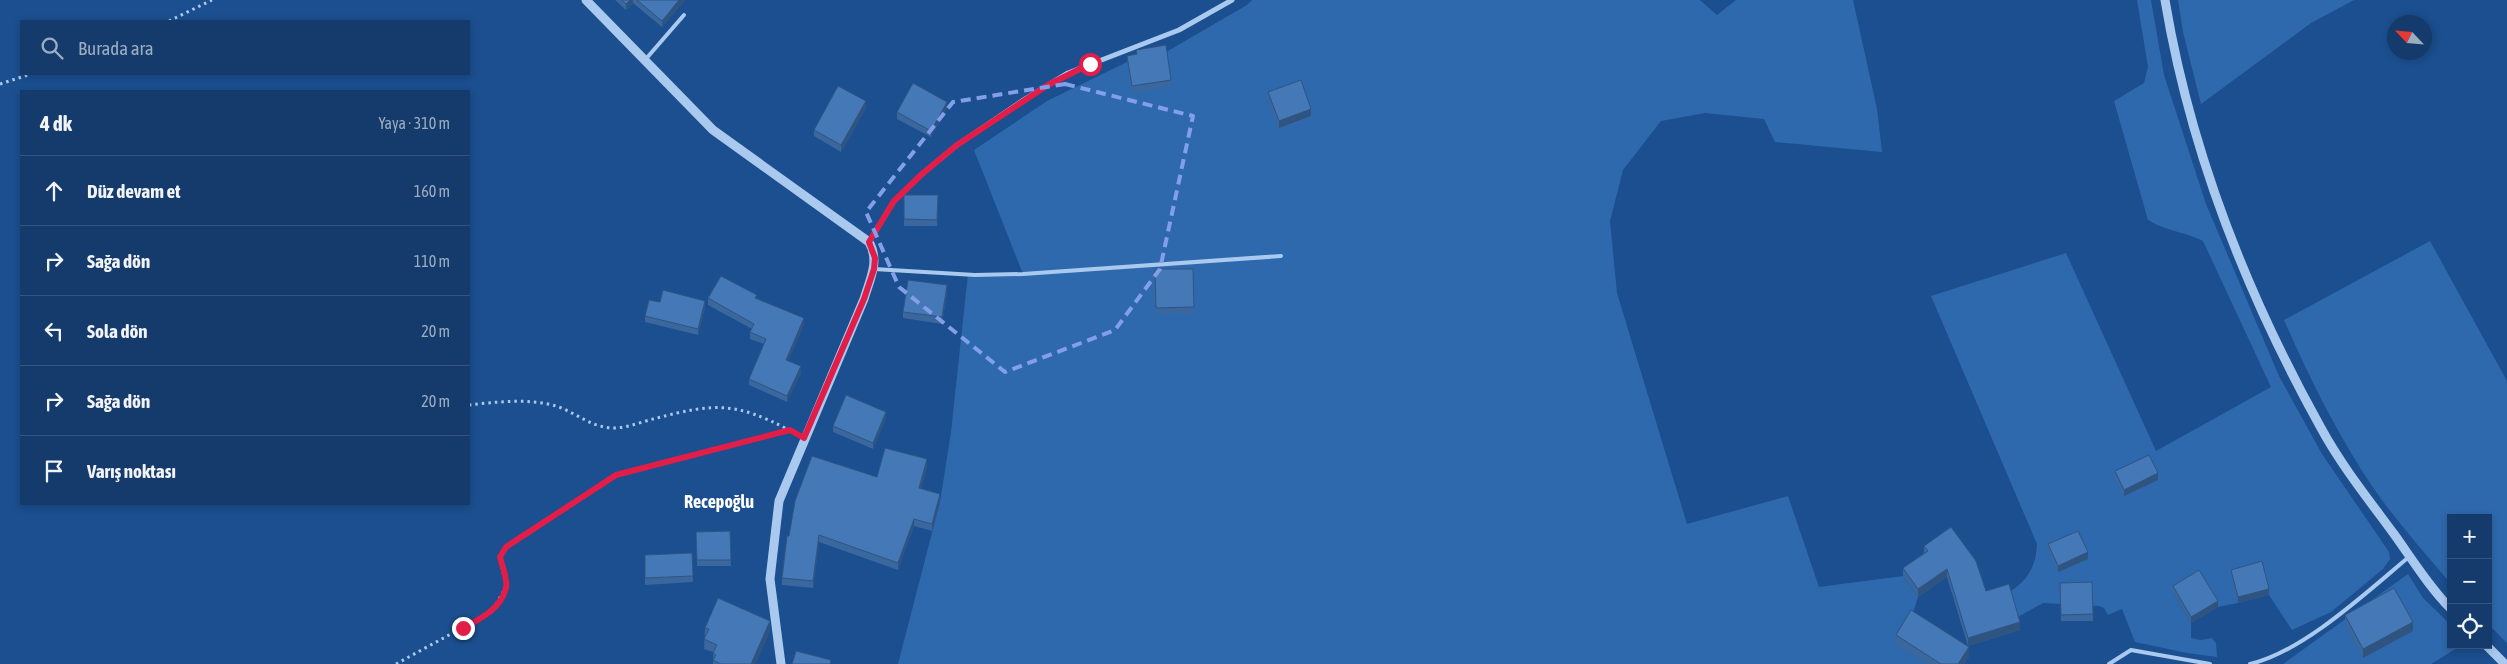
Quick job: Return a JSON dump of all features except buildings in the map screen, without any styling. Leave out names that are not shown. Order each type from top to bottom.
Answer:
[{"type":"street","points":[[586,0],[713,130],[869,242],[875,258],[874,269],[864,299],[785,484],[776,520],[770,579],[781,664]]},
{"type":"street","points":[[869,242],[894,201],[922,174],[957,145],[1022,101],[1068,73],[1179,30],[1232,0]]},
{"type":"street","points":[[2165,0],[2174,55],[2196,138],[2227,228],[2266,318],[2321,429],[2363,493],[2447,605]]},
{"type":"street","points":[[2490,649],[2505,664]]},
{"type":"lane","points":[[645,60],[684,15]]},
{"type":"lane","points":[[874,269],[975,275],[1023,274],[1281,256]]},
{"type":"lane","points":[[2250,664],[2276,655],[2345,611],[2410,556]]},
{"type":"lane","points":[[2110,664],[2131,650],[2210,664]]},
{"type":"path","points":[[171,20],[212,0]]},
{"type":"path","points":[[0,84],[27,75]]},
{"type":"path","points":[[470,405],[499,402],[556,406],[594,425],[616,428],[692,409],[712,406],[732,407],[770,420],[804,438]]},
{"type":"path","points":[[396,664],[480,618],[494,608],[506,587],[500,557],[506,547],[616,475],[790,430]]},
{"type":"highlighted area","points":[[1065,84],[1193,116],[1160,269],[1115,330],[1005,372],[899,287],[866,212],[953,102]]},
{"type":"shaded area","points":[[1252,0],[1700,0],[1717,15],[1736,0],[1853,0],[1877,109],[1882,152],[1775,142],[1764,119],[1705,113],[1661,121],[1623,170],[1610,221],[1617,293],[1687,524],[1788,496],[1819,587],[1903,576],[1918,597],[1911,619],[1927,664],[898,664],[940,502],[951,432],[968,274],[1023,274],[974,150],[1047,101],[1127,62],[1166,52],[1247,5]]},
{"type":"shaded area","points":[[2137,0],[2151,0],[2164,75],[2206,204],[2279,376],[2322,454],[2389,552],[2390,559],[2383,569],[2331,612],[2292,630],[2269,595],[2262,568],[2232,576],[2238,603],[2218,607],[2199,577],[2173,593],[2191,623],[2191,638],[2201,640],[2212,638],[2216,643],[2217,657],[2135,642],[2122,609],[2108,615],[2104,608],[2099,606],[2043,603],[2016,618],[2009,592],[2016,588],[2030,572],[2035,559],[2037,544],[1931,296],[2066,253],[2156,451],[2271,387],[2203,241],[2162,227],[2148,220],[2114,101],[2144,83],[2148,67]]},
{"type":"shaded area","points":[[2178,0],[2354,0],[2311,23],[2201,104],[2183,32]]},
{"type":"shaded area","points":[[2430,241],[2507,381],[2507,643],[2492,628],[2492,514],[2447,514],[2447,579],[2392,513],[2348,449],[2325,407],[2284,320]]},
{"type":"shaded area","points":[[2408,574],[2423,598],[2447,621],[2447,649],[2455,649],[2431,664],[2283,664]]},
{"type":"district","name":"Recepoğlu","points":[[719,502]]},
{"type":"route","points":[[463,628],[494,608],[502,598],[506,587],[500,557],[506,547],[616,475],[790,430],[804,438],[864,299],[874,269],[875,258],[869,242],[894,201],[922,174],[957,145],[1048,85],[1068,73],[1090,64]]}]
